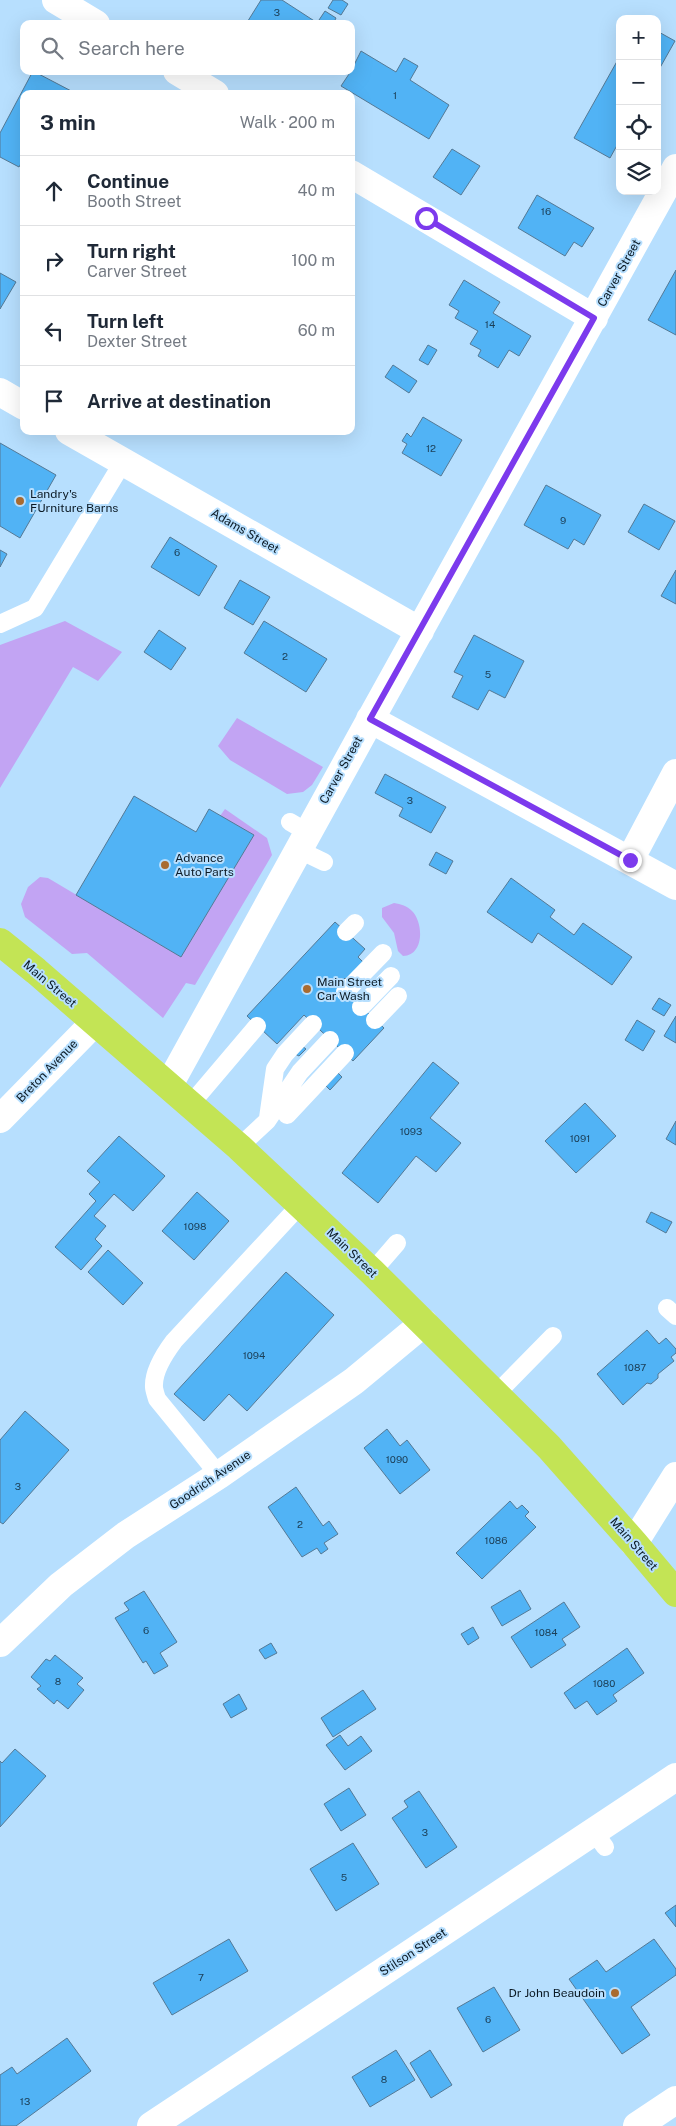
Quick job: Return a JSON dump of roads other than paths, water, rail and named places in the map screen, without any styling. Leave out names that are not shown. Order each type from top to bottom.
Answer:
[{"type":"highway","name":"Main Street","points":[[0,942],[239,1147],[372,1272],[549,1448],[676,1593]]},
{"type":"street","points":[[56,0],[89,20]]},
{"type":"street","points":[[184,75],[208,90]]},
{"type":"street","name":"Carver Street","points":[[169,1085],[298,834],[370,719],[420,631],[676,168]]},
{"type":"street","points":[[355,176],[594,318]]},
{"type":"street","points":[[0,392],[20,404]]},
{"type":"street","name":"Adams Street","points":[[76,435],[420,631]]},
{"type":"street","points":[[370,719],[676,886]]},
{"type":"street","points":[[630,860],[676,773]]},
{"type":"street","name":"Breton Avenue","points":[[0,1119],[95,1022]]},
{"type":"street","name":"Goodrich Avenue","points":[[0,1643],[62,1585],[126,1536],[354,1381],[424,1323]]},
{"type":"street","points":[[634,1543],[676,1476]]},
{"type":"street","name":"Stilson Street","points":[[151,2126],[600,1840],[676,1778]]},
{"type":"street","points":[[636,2126],[676,2100]]},
{"type":"lane","points":[[0,624],[35,608],[123,462]]},
{"type":"lane","points":[[298,834],[324,862]]},
{"type":"lane","points":[[345,992],[383,953]]},
{"type":"lane","points":[[361,1007],[391,976]]},
{"type":"lane","points":[[375,1020],[398,996]]},
{"type":"lane","points":[[267,1120],[271,1084],[275,1068],[285,1054],[313,1024]]},
{"type":"lane","points":[[190,1105],[257,1026]]},
{"type":"lane","points":[[239,1147],[267,1120],[300,1072],[330,1040]]},
{"type":"lane","points":[[287,1115],[345,1053]]},
{"type":"lane","points":[[219,1474],[157,1399],[154,1387],[157,1373],[163,1357],[174,1341],[301,1204]]},
{"type":"lane","points":[[372,1272],[397,1243]]},
{"type":"lane","points":[[496,1394],[552,1336]]},
{"type":"place","name":"Landry's FUrniture Barns","points":[[20,501]]},
{"type":"place","name":"Advance Auto Parts","points":[[165,865]]},
{"type":"place","name":"Main Street Car Wash","points":[[307,989]]},
{"type":"place","name":"Dr John Beaudoin","points":[[615,1993]]}]
